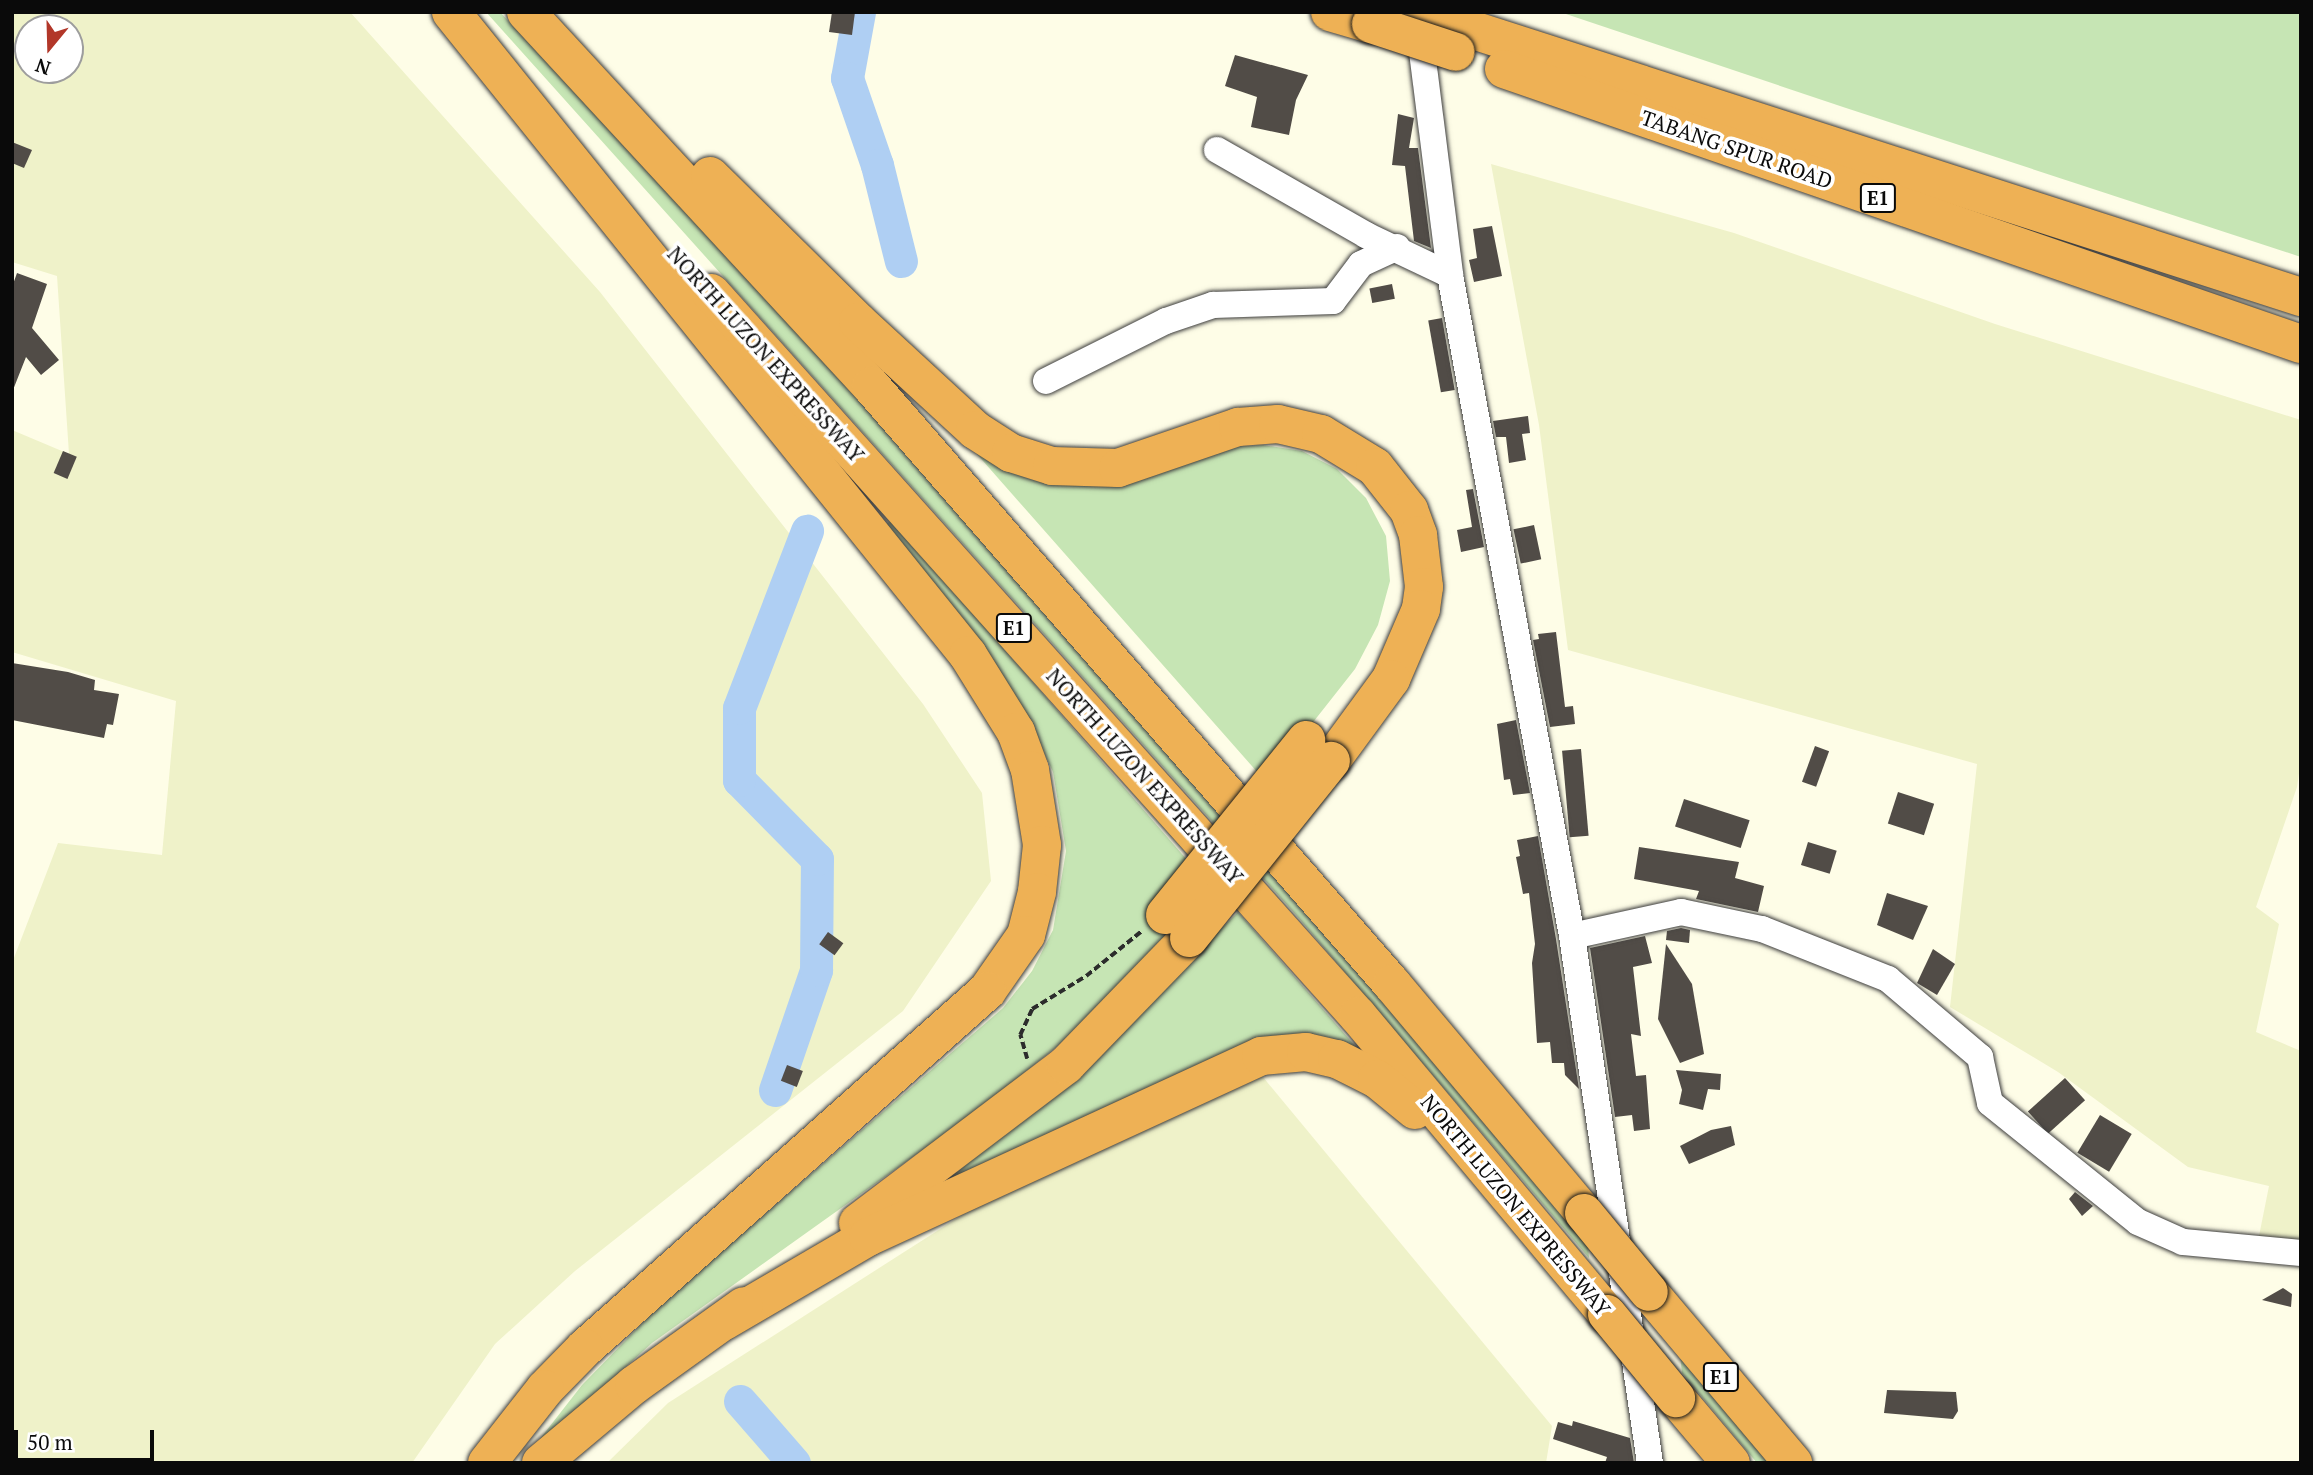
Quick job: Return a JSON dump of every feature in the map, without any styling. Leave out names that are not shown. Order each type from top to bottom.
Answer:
[{"type":"highway","name":"NORTH LUZON EXPRESSWAY","points":[[453,12],[905,506],[1340,995],[1731,1463]]},
{"type":"highway","points":[[453,12],[968,655],[1016,732],[1030,770],[1042,845],[1037,892],[1026,935],[987,991],[584,1348],[538,1398],[487,1463]]},
{"type":"highway","name":"E1","points":[[526,12],[871,386],[1392,984],[1793,1463]]},
{"type":"highway","points":[[538,12],[858,322],[975,430],[1011,453],[1052,466],[1118,468],[1238,427],[1278,424],[1321,434],[1375,467],[1409,510],[1418,535],[1424,587],[1421,609],[1391,679],[1319,750],[1066,1065],[724,1321],[634,1385],[541,1463]]},
{"type":"highway","name":"TABANG SPUR ROAD","points":[[1331,12],[1371,24],[1455,39],[2301,297]]},
{"type":"highway","name":"TABANG SPUR ROAD","points":[[1417,12],[1455,39],[2301,344]]},
{"type":"highway","points":[[724,1321],[869,1237],[1032,1158],[1243,1062],[1292,1052],[1344,1062],[1395,1091],[1558,1256]]},
{"type":"street","points":[[1417,12],[1450,275],[1572,936],[1650,1463]]},
{"type":"street","points":[[1217,150],[1366,235],[1397,247],[1450,275]]},
{"type":"street","points":[[1046,381],[1166,321],[1213,305],[1333,301],[1361,264],[1397,247]]},
{"type":"street","points":[[1572,936],[1681,912],[1762,929],[1888,979],[1980,1057],[1990,1103],[2138,1222],[2183,1242],[2301,1253]]},
{"type":"path","points":[[1066,1065],[1046,1070],[1033,1066],[1021,1051],[1020,1035],[1032,1009],[1086,976],[1118,947],[1177,926]]},
{"type":"green space","points":[[12,12],[350,12],[600,292],[923,704],[982,793],[991,881],[903,1011],[575,1271],[495,1344],[412,1463],[12,1463],[12,963],[58,843],[162,855],[176,701],[12,652],[12,430],[69,454],[57,276],[12,262]]},
{"type":"green space","points":[[486,12],[500,12],[893,435],[1587,1232],[1589,1258],[1296,915]]},
{"type":"green space","points":[[1560,12],[2301,12],[2301,257],[1843,107]]},
{"type":"green space","points":[[1491,164],[1734,233],[1995,324],[2301,420],[2301,760],[2297,787],[2256,907],[2279,924],[2256,1032],[2301,1051],[2301,1246],[2258,1241],[2269,1186],[2188,1167],[2058,1072],[1950,1007],[1977,764],[1568,650],[1539,425]]},
{"type":"green space","points":[[961,436],[1000,460],[1263,445],[1302,451],[1337,469],[1366,498],[1386,536],[1390,581],[1378,625],[1355,669],[1266,782]]},
{"type":"green space","points":[[892,520],[1208,884],[1173,933],[1060,1044],[973,1114],[652,1343],[525,1458],[582,1385],[661,1304],[1003,1008],[1032,971],[1053,930],[1066,851],[1053,772],[1038,740],[881,528]]},
{"type":"green space","points":[[1238,912],[1356,1047],[1336,1046],[912,1199],[1181,969]]},
{"type":"green space","points":[[1258,1071],[1552,1426],[1546,1463],[607,1463],[668,1403],[1048,1160]]},
{"type":"green space","points":[[1679,1344],[1777,1463],[1757,1463],[1682,1373]]},
{"type":"building","points":[[832,12],[855,12],[852,35],[829,32]]},
{"type":"building","points":[[1235,55],[1308,75],[1296,100],[1289,135],[1251,127],[1257,97],[1225,86]]},
{"type":"building","points":[[1398,114],[1414,118],[1409,148],[1418,148],[1431,248],[1414,241],[1405,166],[1392,165]]},
{"type":"building","points":[[12,142],[32,150],[24,168],[12,163]]},
{"type":"building","points":[[1492,226],[1502,276],[1474,282],[1469,260],[1477,258],[1473,229]]},
{"type":"building","points":[[17,273],[47,284],[32,328],[59,360],[41,375],[26,357],[13,390],[12,287]]},
{"type":"building","points":[[1392,284],[1395,299],[1372,303],[1369,288]]},
{"type":"building","points":[[1442,318],[1455,390],[1441,392],[1428,320]]},
{"type":"building","points":[[1528,416],[1530,433],[1522,434],[1526,460],[1509,463],[1506,437],[1496,437],[1493,421]]},
{"type":"building","points":[[63,451],[77,457],[67,479],[54,473]]},
{"type":"building","points":[[1473,489],[1484,547],[1461,552],[1457,530],[1472,527],[1466,490]]},
{"type":"building","points":[[1534,525],[1541,559],[1521,564],[1513,529]]},
{"type":"building","points":[[1556,632],[1565,707],[1573,706],[1575,724],[1550,727],[1533,640],[1539,639],[1538,634]]},
{"type":"building","points":[[12,663],[68,672],[95,680],[94,690],[119,694],[113,725],[107,724],[104,738],[12,720]]},
{"type":"building","points":[[1516,720],[1530,793],[1513,795],[1510,779],[1504,780],[1497,724]]},
{"type":"building","points":[[1815,746],[1829,751],[1816,787],[1802,782]]},
{"type":"building","points":[[1581,749],[1589,836],[1570,837],[1562,751]]},
{"type":"building","points":[[1898,792],[1934,804],[1924,835],[1888,823]]},
{"type":"building","points":[[1684,799],[1750,820],[1741,848],[1675,827]]},
{"type":"building","points":[[1538,836],[1579,1089],[1565,1075],[1564,1063],[1552,1063],[1550,1042],[1537,1043],[1532,963],[1535,944],[1529,893],[1523,894],[1516,857],[1520,856],[1517,840]]},
{"type":"building","points":[[1808,842],[1837,851],[1830,874],[1801,865]]},
{"type":"building","points":[[1639,847],[1739,862],[1735,878],[1764,886],[1758,912],[1696,899],[1699,891],[1634,879]]},
{"type":"building","points":[[1887,893],[1928,906],[1913,940],[1877,925]]},
{"type":"building","points":[[1681,928],[1690,930],[1689,943],[1666,940],[1667,931]]},
{"type":"building","points":[[828,932],[843,943],[835,955],[819,944]]},
{"type":"building","points":[[1645,936],[1652,963],[1633,967],[1641,1036],[1631,1034],[1636,1076],[1646,1075],[1650,1129],[1634,1131],[1632,1115],[1615,1117],[1590,948]]},
{"type":"building","points":[[1666,944],[1692,984],[1704,1054],[1680,1063],[1658,1019]]},
{"type":"building","points":[[1933,949],[1955,964],[1937,995],[1917,983]]},
{"type":"building","points":[[787,1065],[803,1071],[797,1087],[781,1081]]},
{"type":"building","points":[[1676,1070],[1721,1074],[1720,1090],[1708,1089],[1703,1110],[1679,1104],[1682,1090]]},
{"type":"building","points":[[2065,1078],[2085,1100],[2048,1134],[2028,1111]]},
{"type":"building","points":[[2100,1115],[2132,1134],[2109,1172],[2077,1153]]},
{"type":"building","points":[[1731,1126],[1735,1145],[1689,1164],[1680,1146],[1711,1130]]},
{"type":"building","points":[[2075,1192],[2093,1206],[2082,1216],[2069,1199]]},
{"type":"building","points":[[2283,1288],[2292,1294],[2291,1307],[2262,1300]]},
{"type":"building","points":[[1887,1390],[1956,1392],[1958,1411],[1953,1419],[1884,1413]]},
{"type":"building","points":[[1573,1421],[1630,1438],[1634,1463],[1605,1463],[1607,1457],[1553,1439],[1558,1422],[1572,1426]]},
{"type":"waterway","points":[[859,12],[847,78],[877,165],[901,261]]},
{"type":"waterway","points":[[775,1090],[816,970],[817,859],[739,780],[739,708],[807,531]]},
{"type":"waterway","points":[[740,1401],[794,1463]]}]
